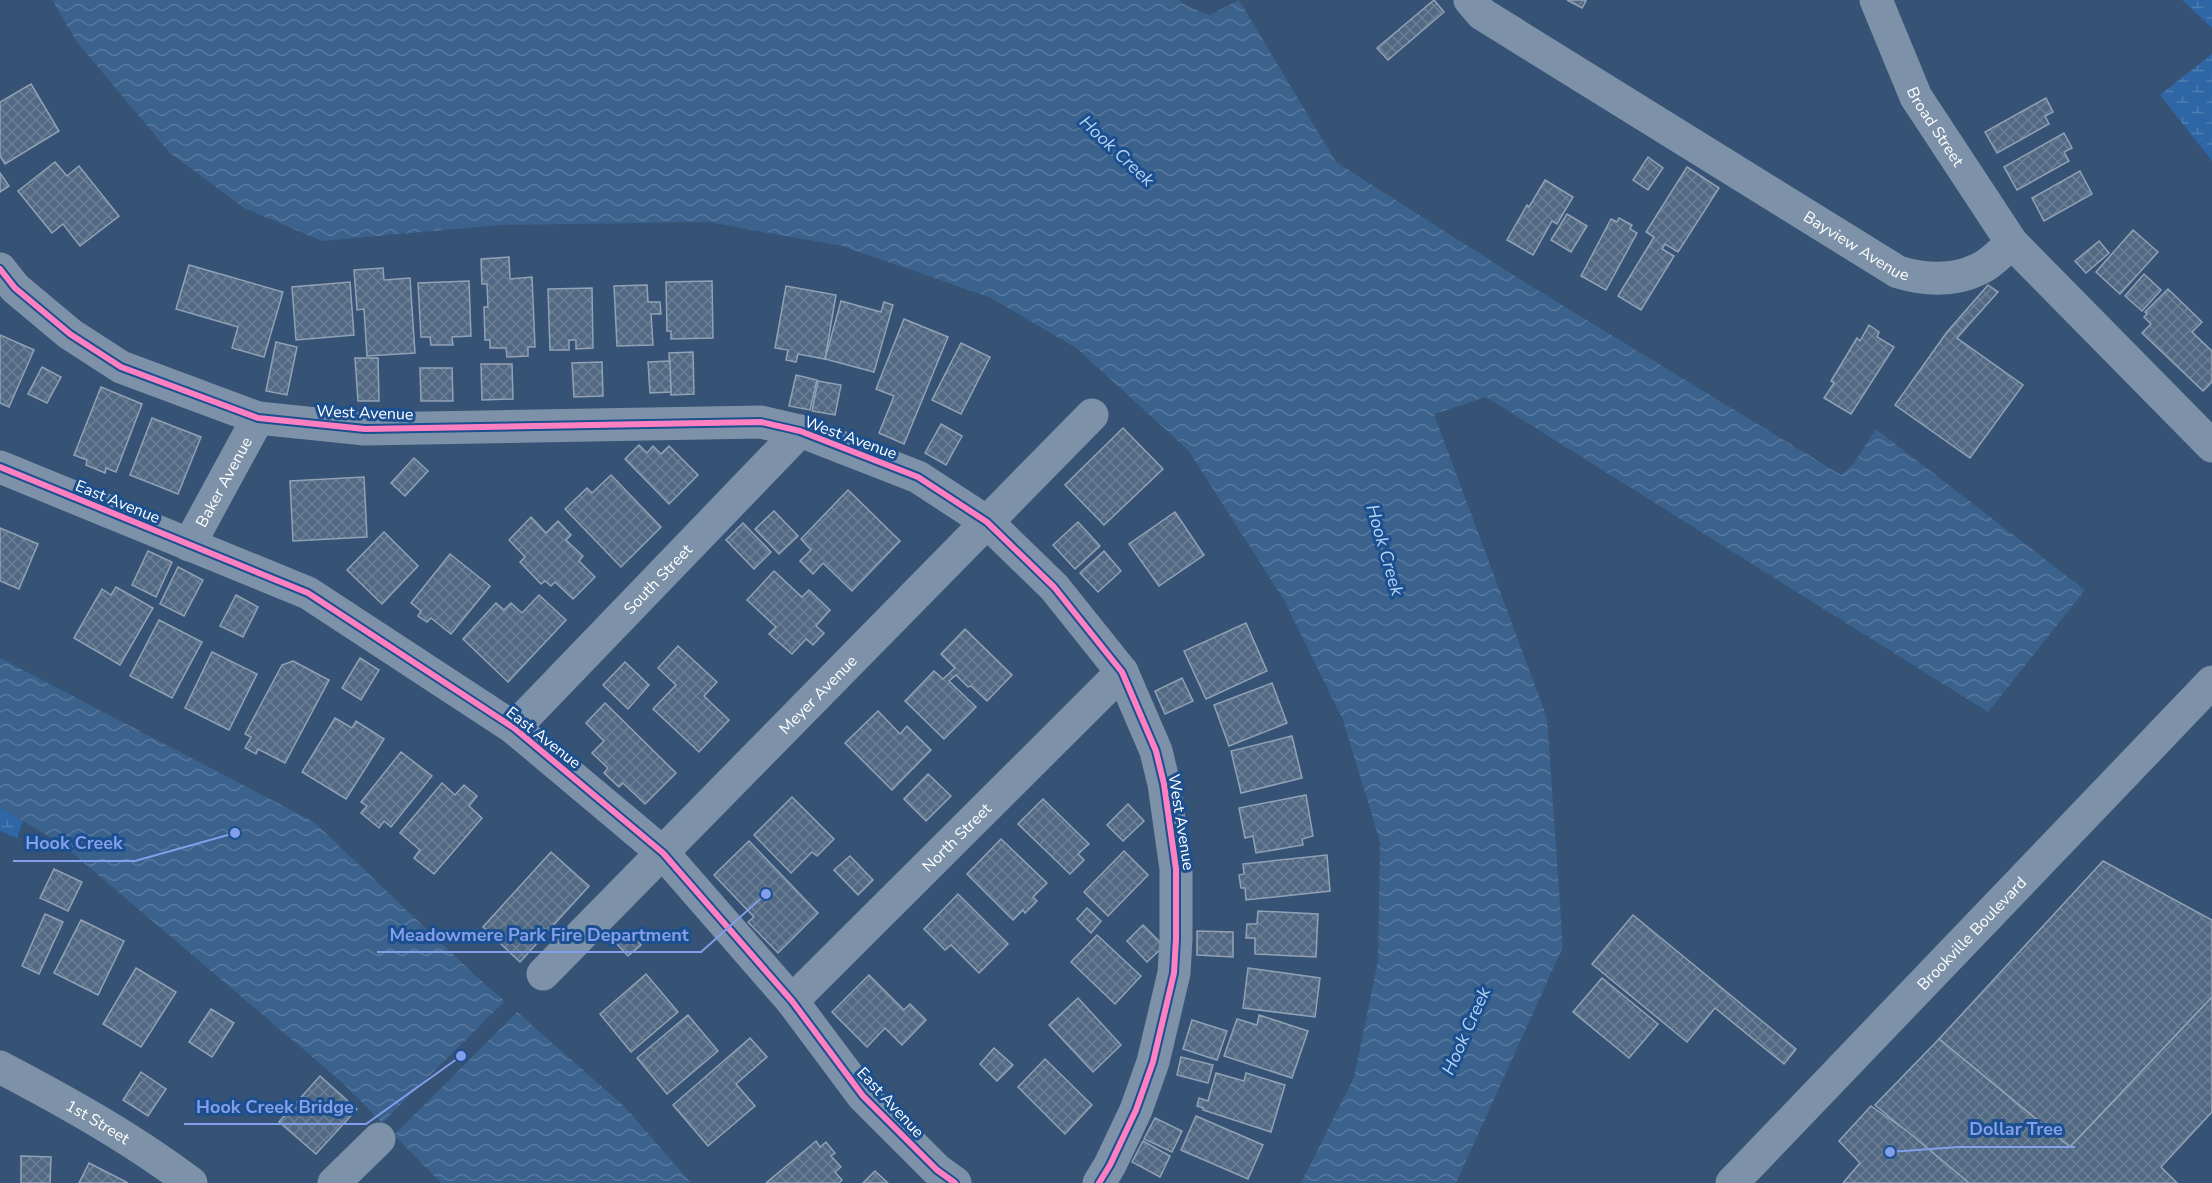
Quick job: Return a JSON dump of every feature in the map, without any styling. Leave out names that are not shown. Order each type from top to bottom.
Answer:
[{"type":"street","name":"Bayview Avenue","points":[[1470,0],[1482,14],[1898,272],[1919,278],[1950,279],[1981,269],[2012,243]]},
{"type":"street","name":"Broad Street","points":[[1876,0],[1916,97],[2012,243]]},
{"type":"street","points":[[2012,243],[2212,446]]},
{"type":"street","name":"West Avenue","points":[[0,269],[15,288],[70,334],[122,367],[258,418],[364,429],[761,422],[800,431],[918,477],[987,522],[1054,587],[1122,672],[1156,751],[1164,784],[1176,869],[1174,973],[1153,1062],[1136,1110],[1099,1183]]},
{"type":"street","name":"Meyer Avenue","points":[[543,974],[1092,415]]},
{"type":"street","name":"Baker Avenue","points":[[189,545],[258,418]]},
{"type":"street","name":"South Street","points":[[514,728],[800,431]]},
{"type":"street","name":"East Avenue","points":[[0,467],[308,593],[514,728],[663,854],[792,1001],[863,1096],[937,1170],[955,1183]]},
{"type":"street","name":"North Street","points":[[792,1001],[1122,672]]},
{"type":"street","name":"Brookville Boulevard","points":[[1732,1183],[2212,682]]},
{"type":"street","name":"1st Street","points":[[0,1067],[80,1109],[190,1183]]},
{"type":"street","points":[[334,1183],[379,1139]]},
{"type":"green space","points":[[2182,0],[2212,0],[2212,28]]},
{"type":"green space","points":[[2212,54],[2212,161],[2160,95]]},
{"type":"green space","points":[[0,807],[23,821],[17,838],[0,831]]},
{"type":"water","points":[[52,0],[1179,0],[1187,6],[1210,15],[1239,0],[1336,162],[1526,283],[1841,475],[1853,464],[1876,429],[2085,590],[1988,712],[1486,397],[1434,414],[1547,718],[1563,947],[1456,1183],[1301,1183],[1354,1077],[1378,961],[1380,842],[1343,720],[1284,600],[1188,450],[1076,348],[989,297],[842,246],[708,222],[501,225],[322,241],[244,208],[170,153],[77,42]]},
{"type":"water","points":[[0,658],[314,822],[476,976],[624,1106],[691,1183],[441,1183],[344,1084],[63,845],[0,807]]},
{"type":"pier","points":[[507,999],[519,1010],[392,1137],[380,1125]]},
{"type":"building","points":[[1434,0],[1444,12],[1388,60],[1377,48]]},
{"type":"building","points":[[1567,0],[1584,0],[1586,1],[1582,8]]},
{"type":"building","points":[[31,84],[59,131],[5,164],[0,156],[0,102]]},
{"type":"building","points":[[2046,98],[2053,112],[2045,116],[2049,124],[1997,153],[1985,132]]},
{"type":"building","points":[[2064,133],[2072,148],[2064,152],[2069,161],[2017,190],[2004,167]]},
{"type":"building","points":[[1648,157],[1663,168],[1648,190],[1633,180]]},
{"type":"building","points":[[55,162],[67,176],[79,166],[119,216],[80,246],[63,224],[52,233],[18,191]]},
{"type":"building","points":[[1687,167],[1719,188],[1678,252],[1665,244],[1662,249],[1674,256],[1641,310],[1618,296],[1654,237],[1646,232]]},
{"type":"building","points":[[2080,171],[2092,194],[2044,221],[2032,198]]},
{"type":"building","points":[[0,173],[9,186],[0,192]]},
{"type":"building","points":[[1545,180],[1573,197],[1557,224],[1552,221],[1533,255],[1507,240],[1527,205],[1529,207]]},
{"type":"building","points":[[1567,214],[1587,226],[1571,252],[1551,240]]},
{"type":"building","points":[[1619,218],[1632,225],[1630,229],[1637,233],[1606,290],[1581,276],[1611,219],[1617,222]]},
{"type":"building","points":[[2133,230],[2158,252],[2120,294],[2096,272]]},
{"type":"building","points":[[2099,241],[2109,253],[2086,273],[2075,261]]},
{"type":"building","points":[[509,257],[510,279],[532,277],[535,347],[528,347],[528,356],[507,357],[506,348],[490,348],[490,340],[485,340],[484,307],[488,307],[487,284],[482,284],[481,259]]},
{"type":"building","points":[[189,265],[283,292],[264,357],[232,348],[238,327],[176,309]]},
{"type":"building","points":[[383,268],[384,280],[410,278],[415,353],[367,356],[364,309],[357,310],[354,270]]},
{"type":"building","points":[[2144,274],[2161,290],[2142,311],[2125,296]]},
{"type":"building","points":[[469,281],[471,336],[452,337],[453,345],[431,345],[430,337],[421,337],[418,283]]},
{"type":"building","points":[[712,281],[713,338],[671,339],[671,331],[667,331],[666,282]]},
{"type":"building","points":[[350,282],[354,335],[296,340],[292,287]]},
{"type":"building","points":[[647,285],[648,302],[660,302],[661,314],[651,314],[653,345],[617,346],[614,286]]},
{"type":"building","points":[[1988,285],[1998,292],[1957,338],[2023,385],[1970,458],[1895,405],[1947,332]]},
{"type":"building","points":[[786,286],[836,295],[825,359],[798,354],[796,362],[786,360],[788,350],[775,348]]},
{"type":"building","points":[[592,288],[593,348],[576,349],[576,340],[569,340],[569,350],[550,350],[548,289]]},
{"type":"building","points":[[2168,289],[2202,322],[2192,332],[2212,351],[2212,382],[2203,391],[2142,333],[2151,324],[2144,317],[2147,314],[2145,312]]},
{"type":"building","points":[[841,301],[881,312],[884,302],[893,305],[874,372],[825,359]]},
{"type":"building","points":[[904,319],[948,337],[904,444],[879,433],[894,396],[876,389]]},
{"type":"building","points":[[1869,325],[1879,332],[1877,337],[1894,347],[1851,414],[1824,398],[1834,383],[1831,381],[1857,338],[1860,341]]},
{"type":"building","points":[[0,335],[34,350],[9,407],[0,403]]},
{"type":"building","points":[[276,342],[297,347],[287,395],[266,391]]},
{"type":"building","points":[[961,343],[990,357],[961,414],[932,400]]},
{"type":"building","points":[[693,352],[694,394],[671,395],[669,353]]},
{"type":"building","points":[[355,358],[378,358],[379,401],[358,401]]},
{"type":"building","points":[[670,361],[671,392],[650,393],[648,362]]},
{"type":"building","points":[[602,362],[603,396],[574,397],[572,363]]},
{"type":"building","points":[[481,364],[512,364],[513,399],[482,400]]},
{"type":"building","points":[[42,367],[61,377],[47,403],[28,394]]},
{"type":"building","points":[[420,368],[452,368],[453,401],[421,401]]},
{"type":"building","points":[[796,375],[817,380],[810,410],[789,406]]},
{"type":"building","points":[[818,381],[841,385],[835,415],[812,411]]},
{"type":"building","points":[[101,387],[142,404],[116,472],[106,468],[105,473],[86,465],[87,460],[74,455]]},
{"type":"building","points":[[152,418],[201,437],[178,494],[130,475]]},
{"type":"building","points":[[941,424],[962,436],[946,465],[925,453]]},
{"type":"building","points":[[1123,428],[1163,469],[1104,525],[1065,485]]},
{"type":"building","points":[[639,445],[647,453],[653,446],[661,454],[669,446],[698,475],[669,504],[625,459]]},
{"type":"building","points":[[414,458],[428,471],[405,496],[391,483]]},
{"type":"building","points":[[611,475],[661,527],[621,567],[565,509],[587,488],[592,493]]},
{"type":"building","points":[[364,477],[367,537],[293,541],[290,481]]},
{"type":"building","points":[[848,490],[900,541],[852,591],[823,563],[813,574],[800,561],[811,550],[801,539]]},
{"type":"building","points":[[774,511],[798,536],[779,554],[755,529]]},
{"type":"building","points":[[1175,512],[1204,555],[1159,586],[1129,544]]},
{"type":"building","points":[[531,517],[546,533],[558,521],[571,535],[566,540],[583,556],[579,561],[595,577],[573,599],[555,582],[551,586],[545,581],[541,584],[520,562],[525,557],[509,540]]},
{"type":"building","points":[[1078,522],[1100,546],[1075,569],[1053,545]]},
{"type":"building","points":[[743,523],[771,552],[754,569],[726,540]]},
{"type":"building","points":[[0,528],[38,544],[19,589],[0,581]]},
{"type":"building","points":[[384,532],[418,566],[382,604],[347,570]]},
{"type":"building","points":[[148,551],[172,562],[156,597],[132,585]]},
{"type":"building","points":[[1104,551],[1121,571],[1098,592],[1080,573]]},
{"type":"building","points":[[450,554],[490,586],[451,634],[431,618],[427,622],[418,616],[421,611],[411,603]]},
{"type":"building","points":[[178,567],[203,580],[184,616],[160,604]]},
{"type":"building","points":[[774,571],[802,597],[809,590],[830,610],[816,626],[824,633],[813,645],[806,639],[792,654],[769,634],[776,627],[747,600]]},
{"type":"building","points":[[116,587],[153,608],[120,665],[74,638],[102,589],[111,595]]},
{"type":"building","points":[[236,595],[258,607],[243,637],[220,626]]},
{"type":"building","points":[[539,595],[566,620],[508,682],[463,639],[496,603],[504,610],[511,603],[522,613]]},
{"type":"building","points":[[159,620],[202,642],[172,698],[130,676]]},
{"type":"building","points":[[1246,623],[1267,671],[1206,699],[1184,651]]},
{"type":"building","points":[[965,629],[1012,675],[987,701],[956,675],[949,681],[976,707],[944,739],[905,701],[934,671],[943,679],[955,668],[941,654]]},
{"type":"building","points":[[678,646],[717,682],[704,696],[729,720],[699,752],[653,709],[676,685],[658,668]]},
{"type":"building","points":[[212,652],[257,674],[229,730],[185,708]]},
{"type":"building","points":[[360,658],[379,670],[361,700],[342,688]]},
{"type":"building","points":[[293,661],[329,680],[285,763],[258,749],[256,754],[245,748],[251,737],[245,734],[282,665]]},
{"type":"building","points":[[625,662],[649,685],[628,709],[603,685]]},
{"type":"building","points":[[1182,678],[1193,701],[1165,714],[1155,691]]},
{"type":"building","points":[[1272,683],[1287,723],[1229,746],[1214,705]]},
{"type":"building","points":[[605,703],[676,773],[645,804],[623,783],[619,787],[604,773],[608,768],[592,753],[604,741],[586,723]]},
{"type":"building","points":[[878,711],[900,734],[907,726],[931,750],[892,790],[845,743]]},
{"type":"building","points":[[335,718],[352,728],[356,721],[384,739],[346,799],[302,772]]},
{"type":"building","points":[[1292,736],[1302,778],[1241,793],[1231,751]]},
{"type":"building","points":[[401,752],[432,776],[391,827],[384,821],[379,828],[361,813],[367,806],[361,802]]},
{"type":"building","points":[[928,774],[951,796],[926,821],[904,799]]},
{"type":"building","points":[[442,783],[455,795],[464,785],[477,796],[469,806],[482,818],[434,874],[414,858],[420,850],[400,833]]},
{"type":"building","points":[[1306,795],[1313,836],[1302,839],[1303,845],[1256,853],[1253,836],[1245,838],[1239,808]]},
{"type":"building","points":[[792,797],[834,839],[817,856],[812,852],[791,873],[754,835]]},
{"type":"building","points":[[1043,799],[1089,844],[1078,854],[1084,860],[1070,874],[1018,824]]},
{"type":"building","points":[[1128,804],[1144,821],[1123,841],[1107,825]]},
{"type":"building","points":[[1001,839],[1047,883],[1033,897],[1037,901],[1025,913],[1023,910],[1013,920],[967,874]]},
{"type":"building","points":[[749,841],[818,913],[778,953],[748,922],[754,917],[714,875]]},
{"type":"building","points":[[1124,851],[1148,875],[1108,916],[1084,892]]},
{"type":"building","points":[[551,852],[589,886],[520,962],[483,927]]},
{"type":"building","points":[[1327,855],[1330,891],[1246,900],[1245,888],[1241,888],[1239,875],[1244,874],[1243,864]]},
{"type":"building","points":[[850,856],[873,880],[858,895],[834,870]]},
{"type":"building","points":[[2103,861],[2212,920],[2212,997],[2070,1147],[1939,1039]]},
{"type":"building","points":[[54,869],[82,882],[68,911],[40,898]]},
{"type":"building","points":[[958,894],[1008,944],[979,973],[951,945],[945,950],[924,929]]},
{"type":"building","points":[[1087,908],[1101,921],[1091,933],[1077,919]]},
{"type":"building","points":[[1258,911],[1318,914],[1316,957],[1255,954],[1255,938],[1246,938],[1247,924],[1257,924]]},
{"type":"building","points":[[45,914],[63,922],[39,974],[22,966]]},
{"type":"building","points":[[1633,915],[1796,1049],[1784,1064],[1715,1008],[1687,1042],[1592,964]]},
{"type":"building","points":[[81,920],[124,941],[98,995],[54,973]]},
{"type":"building","points":[[1143,925],[1164,946],[1147,962],[1127,941]]},
{"type":"building","points":[[628,930],[641,945],[628,956],[615,942]]},
{"type":"building","points":[[1197,931],[1233,932],[1233,957],[1197,955]]},
{"type":"building","points":[[1097,935],[1141,976],[1115,1004],[1071,962]]},
{"type":"building","points":[[136,968],[176,992],[141,1047],[103,1024]]},
{"type":"building","points":[[1248,968],[1320,978],[1315,1017],[1243,1008]]},
{"type":"building","points":[[646,974],[678,1012],[631,1052],[600,1014]]},
{"type":"building","points":[[869,975],[904,1010],[910,1004],[926,1020],[902,1045],[885,1028],[867,1047],[832,1012]]},
{"type":"building","points":[[1602,978],[1658,1024],[1629,1058],[1573,1012]]},
{"type":"building","points":[[2212,997],[2212,1112],[2161,1167],[2177,1183],[1969,1183],[1875,1105],[1939,1039],[2070,1147]]},
{"type":"building","points":[[1078,998],[1121,1045],[1093,1072],[1049,1025]]},
{"type":"building","points":[[211,1009],[234,1023],[212,1057],[189,1042]]},
{"type":"building","points":[[688,1015],[718,1051],[667,1094],[637,1058]]},
{"type":"building","points":[[1259,1015],[1308,1031],[1292,1078],[1224,1056],[1237,1019],[1257,1025]]},
{"type":"building","points":[[1192,1020],[1227,1031],[1217,1060],[1183,1049]]},
{"type":"building","points":[[750,1038],[767,1057],[736,1084],[755,1106],[708,1146],[673,1105]]},
{"type":"building","points":[[994,1048],[1013,1065],[997,1081],[980,1064]]},
{"type":"building","points":[[1181,1057],[1213,1065],[1208,1083],[1177,1075]]},
{"type":"building","points":[[1045,1059],[1092,1105],[1065,1134],[1018,1087]]},
{"type":"building","points":[[141,1072],[166,1089],[148,1116],[123,1100]]},
{"type":"building","points":[[1216,1073],[1244,1081],[1246,1073],[1285,1085],[1271,1132],[1197,1106],[1199,1098],[1208,1101]]},
{"type":"building","points":[[320,1076],[357,1109],[316,1154],[279,1122]]},
{"type":"building","points":[[1871,1106],[1907,1131],[1969,1183],[1843,1183],[1860,1163],[1839,1141]]},
{"type":"building","points":[[1196,1116],[1263,1145],[1248,1179],[1181,1150]]},
{"type":"building","points":[[1155,1118],[1182,1131],[1172,1152],[1144,1139]]},
{"type":"building","points":[[816,1141],[820,1147],[826,1142],[835,1153],[831,1156],[841,1167],[835,1172],[842,1180],[839,1183],[766,1183]]},
{"type":"building","points":[[1143,1141],[1170,1156],[1160,1177],[1132,1162]]},
{"type":"building","points":[[21,1156],[51,1157],[50,1183],[21,1183]]},
{"type":"building","points":[[89,1163],[128,1183],[79,1183]]},
{"type":"building","points":[[875,1171],[888,1183],[863,1183]]},
{"type":"cycle path","points":[[0,269],[15,288],[70,334],[121,367],[258,418],[365,429],[761,422],[800,431],[918,477],[987,522],[1054,587],[1122,672],[1156,751],[1164,784],[1176,869],[1174,973],[1153,1062],[1136,1110],[1099,1183]]},
{"type":"cycle path","points":[[0,467],[308,593],[514,728],[663,853],[792,1001],[863,1096],[937,1170],[955,1183]]},
{"type":"place","name":"Hook Creek","points":[[235,833]]},
{"type":"place","name":"Meadowmere Park Fire Department","points":[[766,894]]},
{"type":"place","name":"Hook Creek Bridge","points":[[461,1056]]},
{"type":"place","name":"Dollar Tree","points":[[1890,1152]]}]
